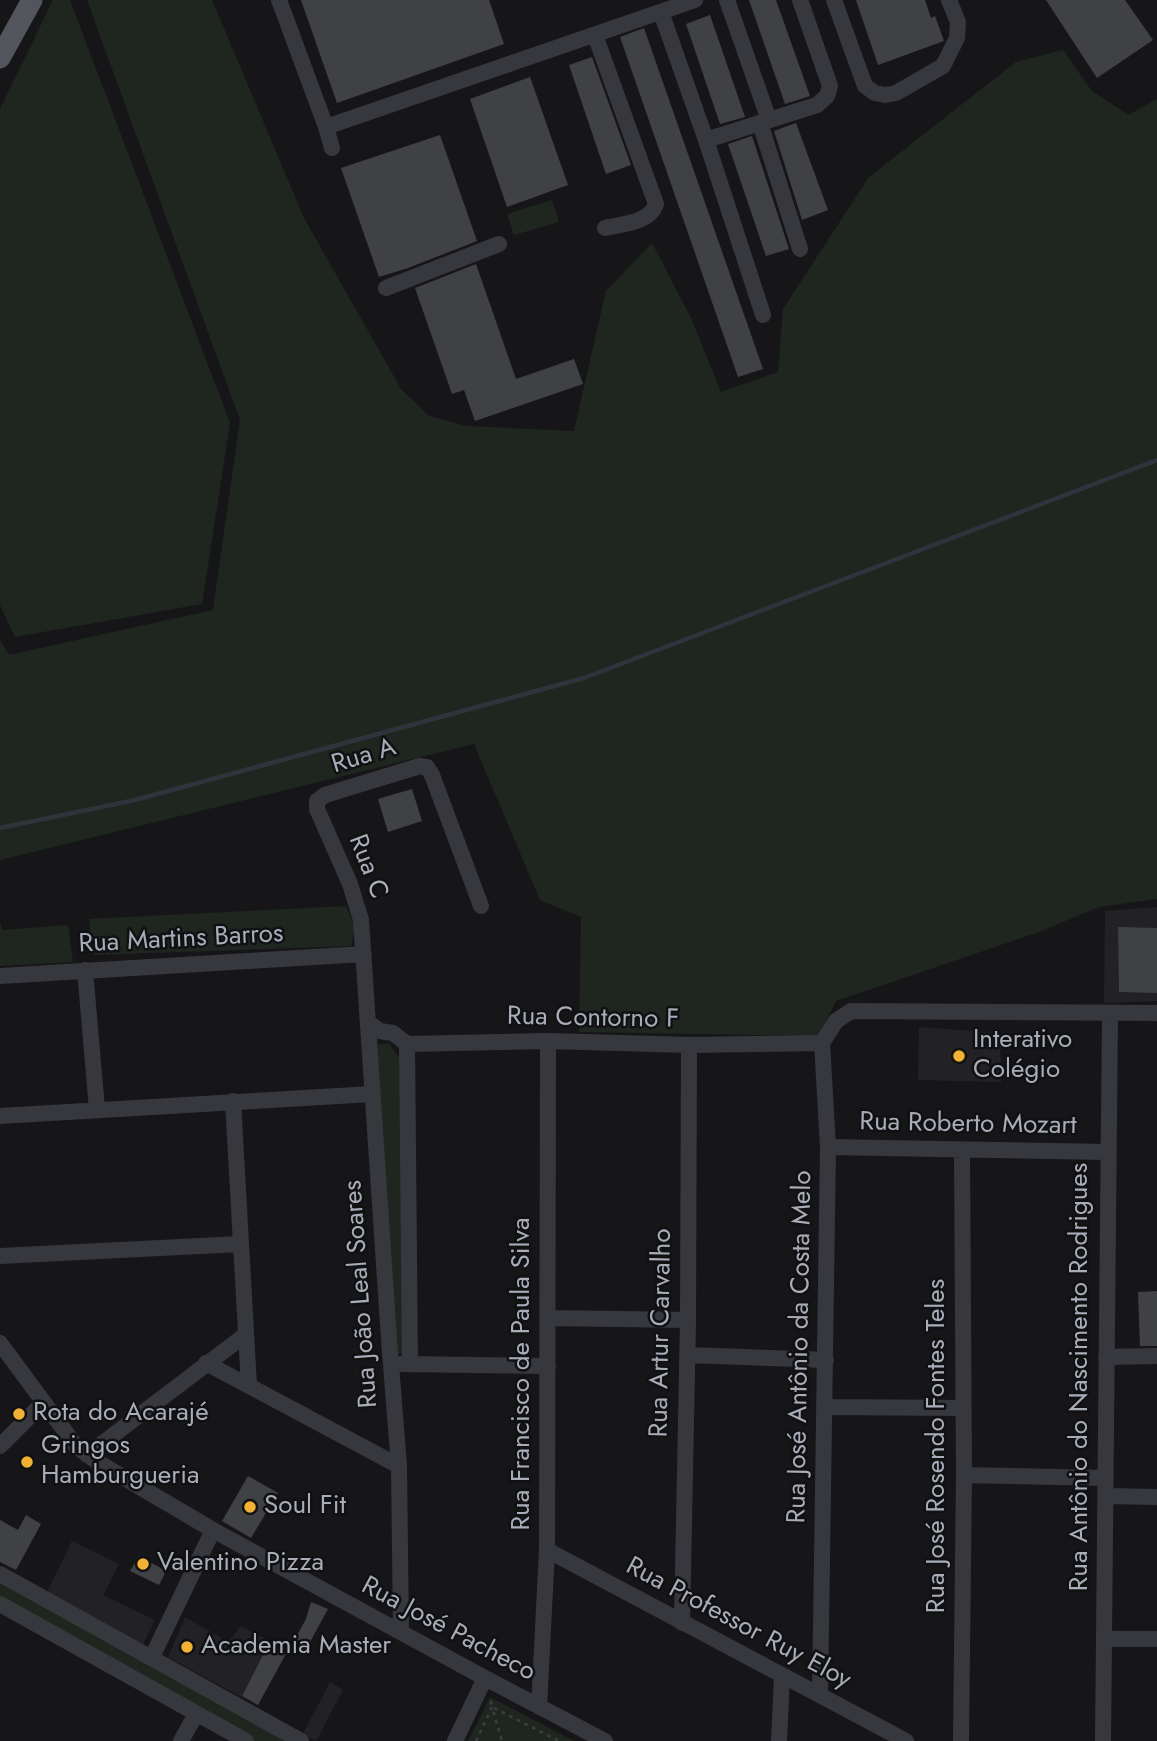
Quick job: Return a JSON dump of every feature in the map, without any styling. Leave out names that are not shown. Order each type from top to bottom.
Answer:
[{"type":"main road","points":[[0,58],[32,0]]},
{"type":"street","points":[[279,0],[332,148]]},
{"type":"street","points":[[326,127],[695,0]]},
{"type":"street","points":[[727,0],[800,249]]},
{"type":"street","points":[[706,140],[817,105],[828,96],[830,91],[800,0]]},
{"type":"street","points":[[834,0],[865,86],[885,95],[896,93],[943,66],[957,38],[958,22],[949,0]]},
{"type":"street","points":[[660,12],[706,140],[763,315]]},
{"type":"street","points":[[595,34],[656,204],[654,210],[640,219],[605,228]]},
{"type":"street","points":[[386,288],[499,244]]},
{"type":"street","name":"Rua A","points":[[317,801],[325,795],[420,766],[427,767],[481,906]]},
{"type":"street","name":"Rua C","points":[[317,801],[317,809],[357,902],[362,920],[364,954]]},
{"type":"street","name":"Rua Martins Barros","points":[[0,976],[364,954]]},
{"type":"street","name":"Rua João Leal Soares","points":[[364,954],[399,1466],[401,1632]]},
{"type":"street","points":[[85,970],[97,1108]]},
{"type":"street","points":[[822,1043],[836,1021],[851,1011],[1157,1013]]},
{"type":"street","name":"Rua Antônio do Nascimento Rodrigues","points":[[1103,1741],[1110,1014]]},
{"type":"street","name":"Rua Contorno F","points":[[369,1023],[380,1031],[393,1033],[407,1044],[548,1041],[690,1045],[822,1043]]},
{"type":"street","name":"Rua Francisco de Paula Silva","points":[[539,1707],[547,1550],[548,1041]]},
{"type":"street","name":"Rua José Antônio da Costa Melo","points":[[820,1695],[828,1147],[822,1043]]},
{"type":"street","name":"Rua João Leal Soares","points":[[407,1044],[410,1363]]},
{"type":"street","name":"Rua Artur Carvalho","points":[[682,1623],[690,1045]]},
{"type":"street","points":[[0,1116],[97,1108],[372,1094]]},
{"type":"street","points":[[233,1101],[249,1386]]},
{"type":"street","name":"Rua Roberto Mozart","points":[[828,1147],[1107,1152]]},
{"type":"street","name":"Rua José Rosendo Fontes Teles","points":[[961,1741],[964,1475],[962,1151]]},
{"type":"street","points":[[0,1256],[240,1244]]},
{"type":"street","points":[[549,1318],[688,1320]]},
{"type":"street","points":[[87,1455],[245,1335]]},
{"type":"street","name":"Rua José Pacheco","points":[[0,1343],[76,1446],[87,1455],[213,1530],[605,1741]]},
{"type":"street","points":[[687,1355],[826,1360]]},
{"type":"street","points":[[1106,1357],[1157,1356]]},
{"type":"street","points":[[206,1363],[399,1466]]},
{"type":"street","points":[[392,1365],[410,1363],[548,1366]]},
{"type":"street","points":[[0,1446],[43,1402]]},
{"type":"street","points":[[825,1408],[963,1408]]},
{"type":"street","points":[[964,1475],[1105,1478]]},
{"type":"street","points":[[1105,1496],[1157,1497]]},
{"type":"street","points":[[152,1657],[213,1530]]},
{"type":"street","name":"Rua Professor Ruy Eloy","points":[[547,1550],[906,1741]]},
{"type":"street","points":[[0,1574],[301,1741]]},
{"type":"street","points":[[0,1604],[246,1741]]},
{"type":"street","points":[[1104,1639],[1157,1639]]},
{"type":"street","points":[[779,1741],[782,1676]]},
{"type":"street","points":[[455,1741],[485,1678]]},
{"type":"street","points":[[181,1741],[196,1714]]},
{"type":"path","points":[[476,1741],[492,1707]]},
{"type":"path","points":[[492,1707],[502,1741]]},
{"type":"path","points":[[492,1707],[559,1741]]},
{"type":"shaded area","points":[[53,0],[70,0],[230,423],[202,604],[15,637],[0,605],[0,109]]},
{"type":"shaded area","points":[[87,0],[212,0],[304,218],[401,389],[429,416],[466,426],[574,431],[606,291],[652,243],[691,318],[721,392],[778,372],[783,309],[869,177],[1016,62],[1063,50],[1091,90],[1128,115],[1157,99],[1157,899],[1099,907],[1039,932],[836,1001],[819,1036],[579,1032],[581,917],[540,900],[474,744],[0,860],[0,640],[9,655],[213,610],[240,420]]},
{"type":"shaded area","points":[[552,200],[559,222],[514,235],[507,214]]},
{"type":"shaded area","points":[[346,906],[355,927],[351,946],[93,955],[89,919]]},
{"type":"shaded area","points":[[1157,907],[1157,1001],[1104,1003],[1105,911]]},
{"type":"shaded area","points":[[0,921],[2,930],[68,925],[73,962],[0,966]]},
{"type":"shaded area","name":"Interativo Colégio","points":[[919,1027],[1000,1033],[1001,1082],[918,1080]]},
{"type":"shaded area","points":[[375,1044],[389,1044],[402,1061],[404,1353],[394,1355]]},
{"type":"shaded area","points":[[72,1541],[119,1564],[103,1595],[155,1620],[142,1646],[47,1592]]},
{"type":"shaded area","points":[[0,1581],[294,1741],[252,1741],[0,1603]]},
{"type":"shaded area","points":[[185,1617],[228,1642],[241,1626],[270,1641],[241,1697],[168,1657]]},
{"type":"shaded area","points":[[330,1682],[343,1690],[316,1741],[303,1734]]},
{"type":"shaded area","points":[[490,1697],[574,1741],[468,1741]]},
{"type":"building","points":[[301,0],[489,0],[504,44],[337,103]]},
{"type":"building","points":[[749,0],[776,0],[810,96],[785,104]]},
{"type":"building","points":[[856,0],[925,0],[931,18],[935,16],[944,41],[878,65]]},
{"type":"building","points":[[1046,0],[1125,0],[1153,40],[1097,78]]},
{"type":"building","points":[[710,15],[745,117],[720,124],[686,24]]},
{"type":"building","points":[[644,28],[763,369],[738,377],[620,37]]},
{"type":"building","points":[[592,57],[631,165],[606,174],[569,65]]},
{"type":"building","points":[[530,77],[568,185],[507,207],[470,99]]},
{"type":"building","points":[[796,123],[828,210],[802,220],[774,131]]},
{"type":"building","points":[[440,135],[477,241],[379,277],[341,168]]},
{"type":"building","points":[[752,136],[789,249],[766,256],[728,144]]},
{"type":"building","points":[[476,264],[516,379],[574,359],[583,384],[475,421],[464,390],[452,394],[415,288]]},
{"type":"building","points":[[412,789],[422,821],[388,832],[378,799]]},
{"type":"building","points":[[1118,927],[1157,928],[1157,993],[1119,992]]},
{"type":"building","points":[[1157,1291],[1157,1346],[1140,1346],[1138,1292]]},
{"type":"building","name":"Soul Fit","points":[[248,1476],[278,1493],[251,1538],[222,1521]]},
{"type":"building","points":[[26,1515],[41,1524],[16,1570],[0,1562],[0,1520],[18,1530]]},
{"type":"building","name":"Valentino Pizza","points":[[139,1556],[166,1571],[159,1585],[130,1571]]},
{"type":"building","points":[[311,1602],[328,1609],[304,1653],[290,1648],[306,1619]]},
{"type":"building","points":[[270,1641],[287,1652],[258,1705],[242,1696]]},
{"type":"waterway","points":[[0,828],[135,800],[584,678],[1157,460]]},
{"type":"place","name":"Interativo Colégio","points":[[959,1056]]},
{"type":"place","name":"Rota do Acarajé","points":[[19,1414]]},
{"type":"place","name":"Gringos Hamburgueria","points":[[27,1462]]},
{"type":"place","name":"Soul Fit","points":[[250,1507]]},
{"type":"place","name":"Valentino Pizza","points":[[143,1564]]},
{"type":"place","name":"Academia Master","points":[[187,1647]]}]
